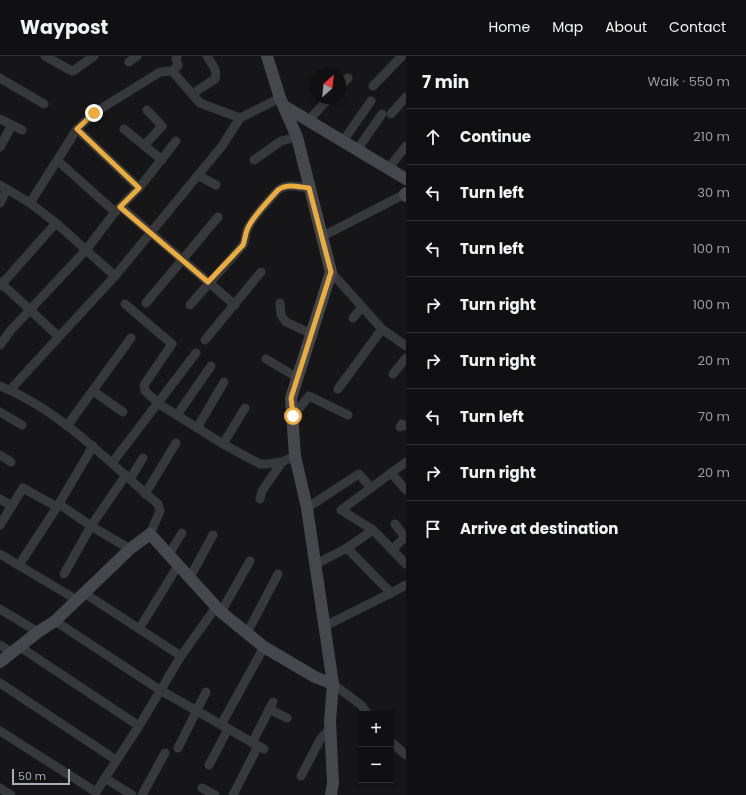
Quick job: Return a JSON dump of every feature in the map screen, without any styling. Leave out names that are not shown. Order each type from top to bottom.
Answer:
[{"type":"street","points":[[45,56],[73,71],[94,56]]},
{"type":"street","points":[[129,62],[137,56]]},
{"type":"street","points":[[30,203],[77,129],[94,113],[160,72],[172,71],[178,66],[176,59],[177,56]]},
{"type":"street","points":[[192,94],[215,79],[216,71],[207,56]]},
{"type":"street","points":[[267,56],[282,102],[297,137],[331,272],[382,329],[406,346]]},
{"type":"street","points":[[373,86],[402,56]]},
{"type":"street","points":[[172,71],[203,105],[240,118]]},
{"type":"street","points":[[0,78],[44,104]]},
{"type":"street","points":[[357,150],[386,114],[406,97]]},
{"type":"street","points":[[343,141],[371,101]]},
{"type":"street","points":[[10,390],[58,336],[115,276],[199,176],[222,146],[240,118],[282,102]]},
{"type":"street","points":[[282,102],[357,150],[406,179]]},
{"type":"street","points":[[309,120],[324,104]]},
{"type":"street","points":[[144,146],[162,126],[147,110]]},
{"type":"street","points":[[0,119],[22,130]]},
{"type":"street","points":[[0,147],[12,125]]},
{"type":"street","points":[[124,128],[162,160]]},
{"type":"street","points":[[77,129],[139,188]]},
{"type":"street","points":[[254,160],[281,141],[297,137]]},
{"type":"street","points":[[0,345],[11,330],[86,250],[118,210],[139,188],[176,141]]},
{"type":"street","points":[[388,169],[406,146]]},
{"type":"street","points":[[58,161],[118,210],[150,233],[235,305]]},
{"type":"street","points":[[199,176],[216,185]]},
{"type":"street","points":[[190,304],[208,282],[243,245],[251,222],[278,190],[282,187],[288,186],[309,188]]},
{"type":"street","points":[[0,203],[4,187],[30,203],[56,223],[115,276]]},
{"type":"street","points":[[321,237],[406,195]]},
{"type":"street","points":[[146,303],[218,217]]},
{"type":"street","points":[[56,223],[1,284],[58,336]]},
{"type":"street","points":[[205,340],[261,272]]},
{"type":"street","points":[[331,272],[291,398],[295,456],[307,508],[333,684],[330,728],[333,783],[331,795]]},
{"type":"street","points":[[280,303],[281,315],[286,322],[312,334]]},
{"type":"street","points":[[125,304],[172,344],[144,385],[145,392],[159,404],[197,428],[260,464],[282,462],[295,456]]},
{"type":"street","points":[[353,318],[362,307]]},
{"type":"street","points":[[338,389],[382,329]]},
{"type":"street","points":[[67,426],[131,338]]},
{"type":"street","points":[[112,463],[153,408],[159,404],[196,353]]},
{"type":"street","points":[[393,374],[406,358]]},
{"type":"street","points":[[266,359],[298,378]]},
{"type":"street","points":[[177,415],[211,366]]},
{"type":"street","points":[[197,428],[224,382]]},
{"type":"street","points":[[0,386],[41,406],[93,446],[158,504],[160,511],[150,534],[130,549],[55,622],[38,632],[0,662]]},
{"type":"street","points":[[93,392],[123,412]]},
{"type":"street","points":[[293,416],[309,396],[348,415]]},
{"type":"street","points":[[223,444],[244,408]]},
{"type":"street","points":[[0,412],[22,425]]},
{"type":"street","points":[[145,494],[176,443]]},
{"type":"street","points":[[19,565],[58,505],[93,446]]},
{"type":"street","points":[[0,454],[11,462]]},
{"type":"street","points":[[64,574],[91,526],[143,458]]},
{"type":"street","points":[[260,499],[262,491],[282,462]]},
{"type":"street","points":[[406,462],[341,510],[373,530],[406,564]]},
{"type":"street","points":[[391,473],[406,490]]},
{"type":"street","points":[[307,508],[359,474],[371,488]]},
{"type":"street","points":[[0,526],[23,488],[58,505],[130,549]]},
{"type":"street","points":[[0,499],[12,506]]},
{"type":"street","points":[[392,550],[405,537],[395,524]]},
{"type":"street","points":[[316,564],[347,548],[373,530]]},
{"type":"street","points":[[169,554],[182,533]]},
{"type":"street","points":[[150,534],[179,564],[218,610],[264,647],[316,677],[333,684],[361,705],[366,711]]},
{"type":"street","points":[[190,577],[213,535]]},
{"type":"street","points":[[347,548],[391,593]]},
{"type":"street","points":[[0,554],[139,629],[181,656]]},
{"type":"street","points":[[0,731],[96,792],[139,726],[181,656],[218,610],[250,561]]},
{"type":"street","points":[[139,629],[179,564]]},
{"type":"street","points":[[247,633],[278,574]]},
{"type":"street","points":[[325,626],[406,585]]},
{"type":"street","points":[[0,609],[38,632]]},
{"type":"street","points":[[55,622],[160,690],[258,746]]},
{"type":"street","points":[[0,645],[16,650],[139,726]]},
{"type":"street","points":[[209,765],[225,727],[264,647]]},
{"type":"street","points":[[0,683],[116,760]]},
{"type":"street","points":[[178,748],[206,692]]},
{"type":"street","points":[[233,795],[258,746],[271,706],[287,718]]},
{"type":"street","points":[[301,776],[320,740],[330,728]]},
{"type":"street","points":[[394,745],[406,755]]},
{"type":"street","points":[[142,795],[165,753]]},
{"type":"street","points":[[105,778],[132,795]]},
{"type":"street","points":[[0,788],[11,795]]},
{"type":"street","points":[[202,788],[215,795]]},
{"type":"route","points":[[94,113],[77,129],[139,188],[120,207],[208,282],[243,245],[251,222],[278,190],[282,187],[288,186],[309,188],[331,272],[291,398],[293,416]]}]
